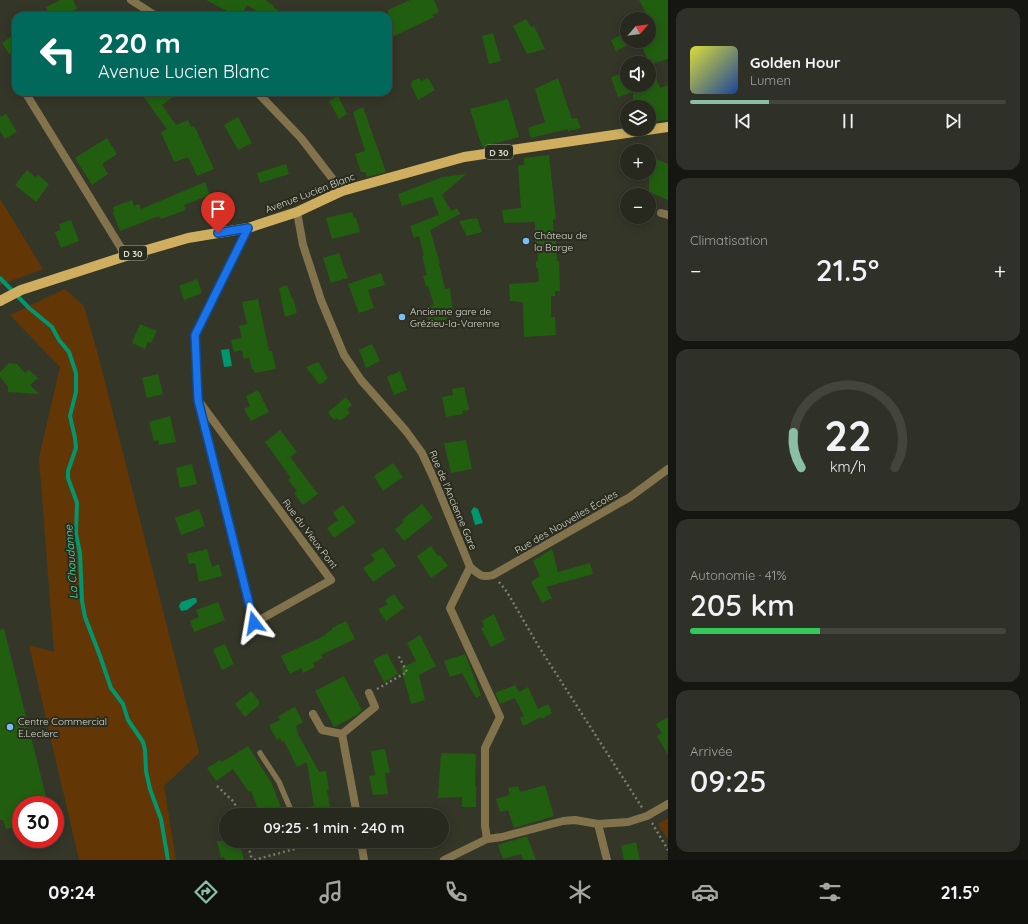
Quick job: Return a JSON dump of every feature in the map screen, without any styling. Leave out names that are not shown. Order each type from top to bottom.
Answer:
[{"type":"main road","name":"Avenue Lucien Blanc","points":[[2,298],[21,290],[126,256],[188,238],[248,228],[297,212],[342,191],[464,157],[664,128]]},
{"type":"street","points":[[131,0],[150,12]]},
{"type":"street","points":[[27,96],[126,256]]},
{"type":"street","points":[[261,96],[301,138],[342,191]]},
{"type":"street","name":"Rue de l'Ancienne Gare","points":[[297,212],[303,245],[321,300],[344,355],[361,380],[406,431],[422,453],[470,567]]},
{"type":"street","name":"Rue du Vieux Pont","points":[[198,400],[331,580],[254,623],[198,400],[195,335],[248,228]]},
{"type":"street","name":"Rue des Nouvelles Écoles","points":[[493,575],[630,497],[668,469]]},
{"type":"street","points":[[487,839],[485,826],[485,748],[500,717],[450,608],[470,567],[478,574],[486,577],[493,575]]},
{"type":"street","points":[[342,734],[375,707],[369,693]]},
{"type":"street","points":[[313,714],[322,730],[342,734]]},
{"type":"street","points":[[342,734],[356,808]]},
{"type":"street","points":[[444,860],[487,839],[502,837],[563,821],[575,820],[598,824],[628,822],[647,816],[668,804]]},
{"type":"street","points":[[598,824],[607,860]]},
{"type":"street","points":[[362,848],[364,860]]},
{"type":"lane","points":[[260,753],[279,782],[290,808]]},
{"type":"path","points":[[493,575],[507,592],[539,647],[668,850]]},
{"type":"path","points":[[369,693],[407,672],[398,655]]},
{"type":"path","points":[[217,786],[234,802],[236,808]]},
{"type":"path","points":[[249,848],[253,860],[290,848]]},
{"type":"shaded area","points":[[0,199],[43,269],[0,285]]},
{"type":"shaded area","points":[[65,289],[84,306],[99,358],[199,753],[164,786],[176,860],[79,860],[29,645],[54,652],[39,458],[60,367],[10,315]]},
{"type":"shaded area","points":[[229,349],[232,366],[224,367],[221,350]]},
{"type":"shaded area","points":[[474,507],[478,509],[483,523],[475,525],[471,511]]},
{"type":"shaded area","points":[[196,598],[197,602],[187,610],[181,611],[179,606],[181,602]]},
{"type":"shaded area","points":[[668,818],[668,840],[658,824]]},
{"type":"building","points":[[61,0],[73,0],[77,9],[71,12],[48,12],[46,7]]},
{"type":"building","points":[[206,0],[265,0],[281,12],[258,12],[247,5],[243,12],[227,11]]},
{"type":"building","points":[[410,0],[434,0],[439,12],[432,15],[434,17],[392,37],[392,12],[388,12],[388,10]]},
{"type":"building","points":[[639,0],[668,0],[668,59],[656,63],[656,56],[646,56],[642,48],[656,48],[656,12],[645,12]]},
{"type":"building","points":[[526,19],[531,27],[534,26],[545,49],[527,54],[513,26]]},
{"type":"building","points":[[493,33],[501,61],[489,64],[482,36]]},
{"type":"building","points":[[12,36],[12,52],[9,54],[2,43]]},
{"type":"building","points":[[620,36],[620,48],[622,48],[616,51],[611,40]]},
{"type":"building","points":[[620,74],[620,92],[633,92],[618,97],[611,77]]},
{"type":"building","points":[[656,77],[660,88],[668,85],[668,120],[656,121],[656,100],[633,100],[633,92],[656,92]]},
{"type":"building","points":[[419,78],[421,81],[428,78],[435,90],[418,100],[411,85],[412,81]]},
{"type":"building","points":[[558,78],[572,119],[577,118],[581,128],[568,131],[568,129],[531,138],[528,128],[545,122],[535,89]]},
{"type":"building","points":[[143,96],[174,96],[162,105],[176,125],[188,120],[191,127],[195,127],[214,169],[197,176],[188,157],[174,162],[161,132],[167,129]]},
{"type":"building","points":[[338,96],[347,114],[339,119],[329,101]]},
{"type":"building","points":[[508,99],[519,137],[482,147],[470,109]]},
{"type":"building","points":[[363,107],[386,172],[367,177],[365,172],[361,172],[355,154],[365,151],[353,112]]},
{"type":"building","points":[[6,114],[17,132],[5,139],[0,131],[0,117]]},
{"type":"building","points":[[238,117],[252,143],[238,150],[224,125]]},
{"type":"building","points":[[107,138],[117,154],[102,164],[108,174],[92,185],[75,158]]},
{"type":"building","points":[[549,155],[556,219],[553,220],[554,240],[556,240],[557,261],[559,261],[560,291],[555,291],[555,296],[551,296],[551,317],[555,317],[556,335],[524,337],[523,302],[510,301],[509,284],[539,282],[538,269],[536,267],[536,262],[538,259],[537,243],[535,242],[535,222],[504,223],[502,210],[521,208],[518,166],[524,165],[524,158]]},
{"type":"building","points":[[656,159],[668,164],[668,200],[656,195],[656,188],[649,188],[649,180],[656,180]]},
{"type":"building","points":[[286,164],[289,174],[260,183],[257,173]]},
{"type":"building","points":[[27,170],[35,177],[38,175],[49,184],[36,202],[15,185]]},
{"type":"building","points":[[466,174],[442,195],[451,211],[457,208],[460,214],[430,230],[440,264],[445,289],[450,288],[453,314],[446,316],[447,319],[429,324],[425,307],[434,305],[423,276],[427,275],[419,236],[414,238],[410,226],[439,215],[432,197],[402,206],[398,194],[443,177]]},
{"type":"building","points":[[205,182],[210,195],[184,205],[186,210],[161,219],[159,216],[120,231],[113,213],[113,207],[132,200],[134,206],[139,204],[141,209]]},
{"type":"building","points":[[352,212],[354,218],[356,218],[360,232],[332,239],[326,218]]},
{"type":"building","points":[[477,218],[482,232],[467,236],[459,221]]},
{"type":"building","points":[[71,220],[79,241],[61,248],[55,232],[61,230],[59,224]]},
{"type":"building","points":[[339,253],[348,278],[331,283],[323,258]]},
{"type":"building","points":[[381,273],[385,285],[368,290],[374,308],[359,313],[348,284]]},
{"type":"building","points":[[197,279],[202,293],[184,300],[179,286]]},
{"type":"building","points":[[287,285],[292,299],[293,298],[297,313],[285,317],[279,288]]},
{"type":"building","points":[[258,299],[269,351],[272,351],[276,369],[255,373],[252,369],[249,357],[244,359],[242,350],[234,352],[231,340],[242,338],[239,326],[247,324],[242,302]]},
{"type":"building","points":[[140,324],[157,331],[151,343],[148,342],[145,349],[132,343]]},
{"type":"building","points":[[372,344],[380,361],[366,368],[359,350]]},
{"type":"building","points":[[318,362],[328,378],[320,385],[306,367]]},
{"type":"building","points":[[9,363],[17,364],[25,373],[29,370],[38,378],[30,385],[39,394],[8,392],[8,386],[0,377],[0,372]]},
{"type":"building","points":[[400,371],[407,390],[394,395],[387,377]]},
{"type":"building","points":[[158,374],[163,394],[147,398],[142,378]]},
{"type":"building","points":[[464,387],[469,410],[462,411],[463,414],[446,417],[442,397],[453,395],[452,389]]},
{"type":"building","points":[[258,390],[269,412],[251,421],[244,409],[250,406],[246,396]]},
{"type":"building","points":[[346,397],[352,405],[347,409],[350,413],[340,421],[337,418],[334,420],[328,412]]},
{"type":"building","points":[[170,416],[176,442],[159,445],[158,440],[154,441],[149,422]]},
{"type":"building","points":[[280,430],[297,452],[290,457],[318,494],[303,505],[294,493],[297,491],[288,480],[291,478],[265,442]]},
{"type":"building","points":[[466,440],[472,469],[451,473],[444,443]]},
{"type":"building","points":[[393,463],[403,477],[383,491],[374,476]]},
{"type":"building","points":[[192,464],[197,484],[180,488],[176,468]]},
{"type":"building","points":[[422,504],[433,518],[404,541],[395,529],[404,522],[402,520]]},
{"type":"building","points":[[343,505],[356,522],[334,538],[327,528],[338,520],[333,513]]},
{"type":"building","points":[[199,509],[205,526],[181,535],[175,518]]},
{"type":"building","points":[[431,546],[448,566],[431,578],[417,556]]},
{"type":"building","points":[[383,547],[396,566],[373,582],[363,568],[375,560],[371,555]]},
{"type":"building","points":[[207,549],[212,567],[219,564],[222,576],[199,582],[195,563],[189,564],[187,554]]},
{"type":"building","points":[[552,549],[558,572],[590,563],[593,574],[546,587],[552,598],[542,603],[531,582],[540,576],[533,561]]},
{"type":"building","points":[[394,594],[404,608],[386,621],[378,609],[388,604],[385,600]]},
{"type":"building","points":[[218,602],[225,620],[194,632],[190,621],[199,617],[196,610]]},
{"type":"building","points":[[494,614],[505,640],[491,647],[481,628],[484,627],[482,621]]},
{"type":"building","points":[[346,621],[355,639],[321,655],[323,658],[313,663],[315,667],[303,673],[301,668],[290,674],[281,656],[326,635],[325,634],[332,630],[332,628]]},
{"type":"building","name":"Centre Commercial E.Leclerc","points":[[4,629],[46,796],[12,796],[12,828],[6,829],[3,820],[0,820],[0,630]]},
{"type":"building","points":[[420,635],[436,666],[419,675],[425,700],[411,704],[401,668],[416,661],[407,643]]},
{"type":"building","points":[[225,644],[234,664],[222,670],[213,649]]},
{"type":"building","points":[[387,653],[398,674],[384,682],[373,660]]},
{"type":"building","points":[[465,654],[481,695],[476,698],[462,673],[450,677],[444,661]]},
{"type":"building","points":[[344,676],[362,710],[357,715],[334,727],[315,691]]},
{"type":"building","points":[[515,685],[519,692],[528,687],[538,709],[548,704],[552,713],[542,719],[541,717],[523,726],[520,718],[524,716],[515,698],[500,704],[495,693]]},
{"type":"building","points":[[251,691],[259,701],[259,705],[245,717],[235,704]]},
{"type":"building","points":[[295,707],[303,722],[296,726],[298,734],[319,772],[326,771],[330,808],[301,808],[314,806],[307,762],[297,767],[284,741],[282,742],[280,738],[277,740],[269,725],[280,720],[278,716]]},
{"type":"building","points":[[668,717],[668,755],[657,736],[662,733],[656,724]]},
{"type":"building","points":[[248,746],[271,782],[281,808],[257,808],[251,791],[249,792],[233,769],[216,781],[207,768],[220,760],[222,762]]},
{"type":"building","points":[[385,749],[390,773],[385,773],[388,794],[373,795],[369,776],[375,775],[371,751]]},
{"type":"building","points":[[441,753],[476,754],[476,807],[462,807],[462,797],[438,798]]},
{"type":"building","points":[[545,785],[554,816],[514,828],[508,810],[500,812],[496,799],[510,795],[508,788],[518,786],[520,792]]},
{"type":"building","points":[[527,836],[536,860],[523,860],[521,854],[503,859],[498,845]]},
{"type":"building","points":[[217,841],[219,841],[219,848],[241,848],[244,860],[225,860],[224,857],[221,858]]},
{"type":"building","points":[[636,842],[640,860],[624,860],[621,846]]},
{"type":"waterway","name":"La Chaudanne","points":[[0,278],[29,308],[52,327],[59,340],[69,352],[76,373],[76,392],[70,416],[76,448],[68,471],[68,478],[77,503],[76,534],[80,553],[82,601],[85,617],[111,688],[123,704],[128,720],[143,742],[146,771],[150,789],[161,819],[168,860]]},
{"type":"place","name":"Château de la Barge","points":[[526,241]]},
{"type":"place","name":"Ancienne gare de Grézieu-la-Varenne","points":[[402,317]]},
{"type":"place","name":"Centre Commercial E.Leclerc","points":[[10,727]]},
{"type":"route","points":[[218,233],[248,228],[195,335],[198,400],[254,623]]}]
